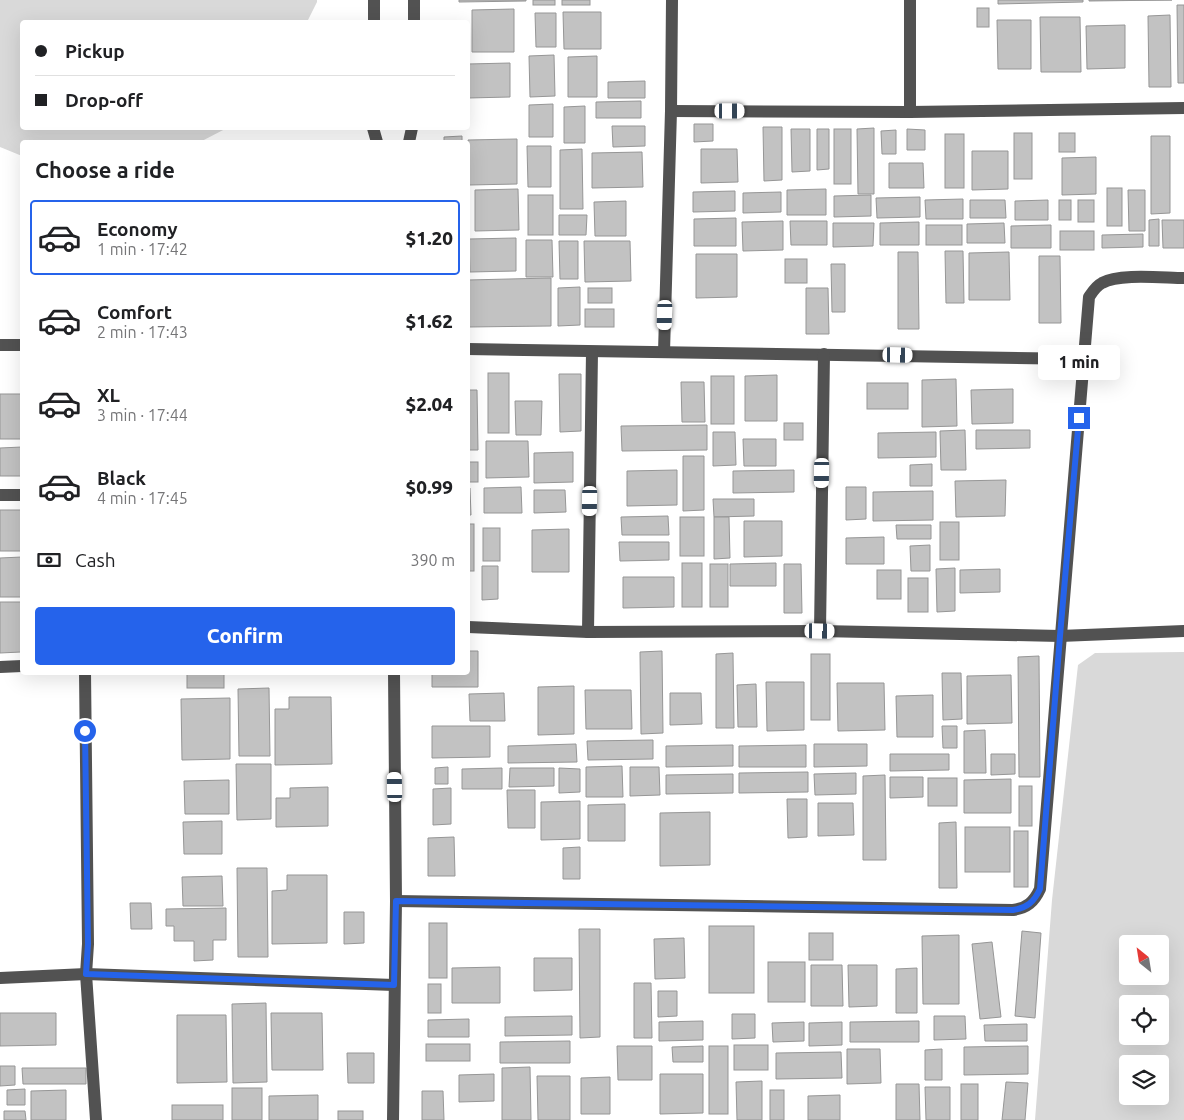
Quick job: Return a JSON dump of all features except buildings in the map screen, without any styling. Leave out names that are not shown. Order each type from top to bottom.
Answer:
[{"type":"street","points":[[374,0],[374,20]]},
{"type":"street","points":[[414,0],[414,20]]},
{"type":"street","points":[[664,352],[671,111],[672,0]]},
{"type":"street","points":[[910,0],[910,112]]},
{"type":"street","points":[[671,111],[910,112],[1184,108]]},
{"type":"street","points":[[396,901],[1013,910],[1023,908],[1036,899],[1040,889],[1089,297],[1096,287],[1104,281],[1120,277],[1184,278]]},
{"type":"street","points":[[0,345],[20,345]]},
{"type":"street","points":[[470,349],[1084,359]]},
{"type":"street","points":[[588,632],[592,352]]},
{"type":"street","points":[[820,631],[824,354]]},
{"type":"street","points":[[0,495],[20,495]]},
{"type":"street","points":[[470,627],[588,632],[820,631],[1060,636],[1184,631]]},
{"type":"street","points":[[0,668],[20,666]]},
{"type":"street","points":[[84,675],[88,944],[86,974],[96,1120]]},
{"type":"street","points":[[393,1120],[396,901],[394,675]]},
{"type":"street","points":[[0,978],[86,974],[394,985]]},
{"type":"shaded area","points":[[0,0],[317,0],[308,20],[20,20],[20,130],[223,130],[204,140],[20,140],[20,155],[0,147]]},
{"type":"shaded area","points":[[1184,652],[1184,1120],[1035,1120],[1052,900],[1078,665],[1095,653]]},
{"type":"route","points":[[85,731],[88,944],[86,974],[394,985],[396,901],[1013,910],[1023,908],[1036,899],[1040,889],[1079,418]]}]
